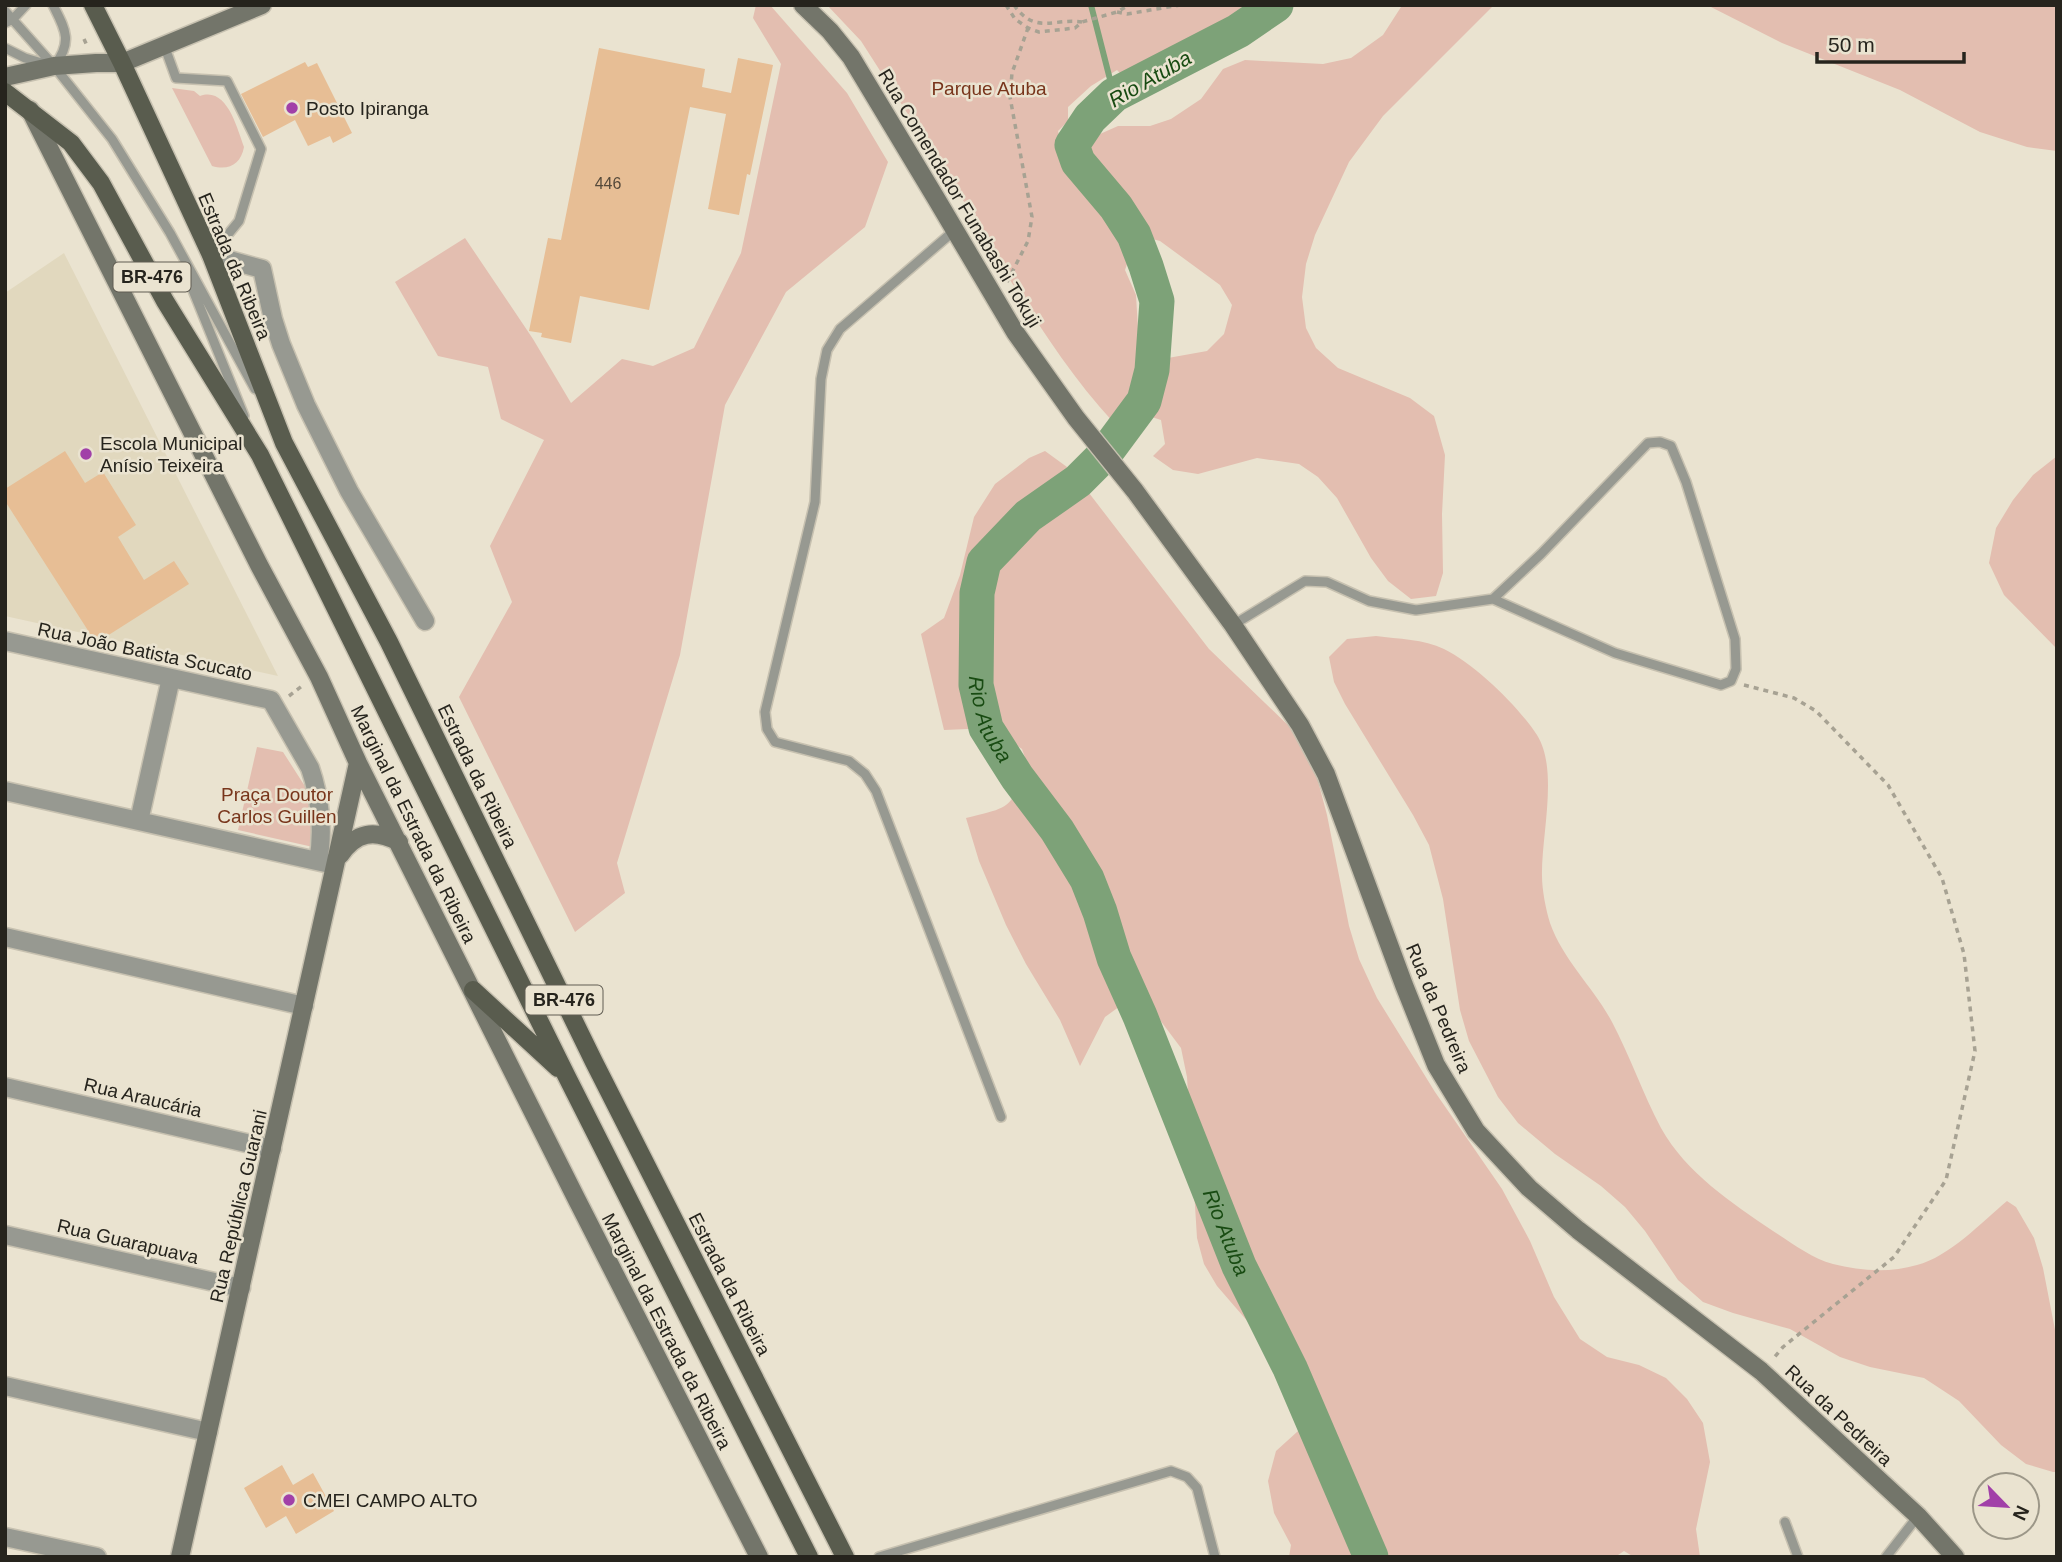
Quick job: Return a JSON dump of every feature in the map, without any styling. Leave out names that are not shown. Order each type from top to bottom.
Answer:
[{"type":"main road","name":"Estrada da Ribeira","points":[[93,5],[211,255],[284,443],[389,642],[594,1062],[845,1557]]},
{"type":"main road","points":[[5,77],[54,66],[122,63],[262,5]]},
{"type":"main road","name":"Rua Comendador Funabashi Tokuji","points":[[803,5],[830,31],[851,57],[995,302],[1076,418],[1135,491]]},
{"type":"main road","points":[[5,92],[30,110]]},
{"type":"main road","name":"BR-476","points":[[30,110],[71,142],[101,183],[165,301],[260,456],[566,1075],[809,1557]]},
{"type":"main road","name":"Marginal da Estrada da Ribeira","points":[[30,110],[258,565],[319,677],[358,763],[576,1200],[759,1557]]},
{"type":"main road","name":"Rua da Pedreira","points":[[1135,491],[1233,625],[1300,725],[1326,774],[1436,1065],[1476,1131],[1529,1188],[1568,1222],[1761,1371],[1918,1516],[1955,1557]]},
{"type":"main road","name":"Rua República Guarani","points":[[180,1557],[358,763]]},
{"type":"main road","name":"Rua República Guarani","points":[[337,865],[340,854],[360,836],[387,835],[399,842]]},
{"type":"main road","points":[[473,990],[566,1075]]},
{"type":"street","points":[[211,255],[262,269],[281,344],[312,416],[349,491],[425,621]]},
{"type":"street","name":"Rua João Batista Scucato","points":[[5,641],[271,700],[315,781],[322,842],[318,861]]},
{"type":"street","points":[[139,821],[171,678]]},
{"type":"street","points":[[5,791],[337,865]]},
{"type":"street","points":[[5,937],[304,1006]]},
{"type":"street","name":"Rua Araucária","points":[[5,1087],[272,1149]]},
{"type":"street","name":"Rua Guarapuava","points":[[5,1235],[241,1288]]},
{"type":"street","points":[[5,1386],[208,1432]]},
{"type":"street","points":[[5,1537],[26,1549],[97,1557]]},
{"type":"lane","points":[[6,5],[9,21]]},
{"type":"lane","points":[[9,21],[26,5]]},
{"type":"lane","points":[[53,5],[66,31],[62,55],[54,66]]},
{"type":"lane","points":[[5,11],[9,21],[54,66],[112,139],[170,233],[284,443]]},
{"type":"lane","points":[[164,45],[176,78],[227,81],[261,149],[239,221],[211,255]]},
{"type":"lane","points":[[5,48],[25,58],[54,66]]},
{"type":"lane","points":[[955,230],[840,329],[827,350],[821,379],[815,502],[765,712],[767,729],[775,742],[849,761],[865,774],[876,791],[1001,1116]]},
{"type":"lane","points":[[170,233],[260,456]]},
{"type":"lane","points":[[1233,625],[1305,581],[1327,582],[1369,601],[1416,610],[1493,599],[1615,653],[1721,685],[1731,681],[1736,670],[1735,639],[1686,482],[1671,446],[1660,442],[1648,443],[1541,554],[1493,599]]},
{"type":"lane","points":[[879,1557],[1171,1471],[1187,1477],[1197,1488],[1215,1557]]},
{"type":"lane","points":[[1886,1557],[1918,1516]]},
{"type":"lane","points":[[1785,1522],[1798,1557]]},
{"type":"path","points":[[1006,5],[1015,19],[1039,32],[1075,28],[1082,22]]},
{"type":"path","points":[[1014,5],[1024,18],[1038,24],[1082,22],[1117,12],[1129,5]]},
{"type":"path","points":[[1117,12],[1126,14],[1180,5]]},
{"type":"path","points":[[995,302],[1028,241],[1032,216],[1010,97],[1012,73],[1028,28]]},
{"type":"path","points":[[1731,681],[1794,698],[1816,711],[1888,785],[1942,878],[1964,954],[1975,1051],[1946,1180],[1894,1257],[1783,1348],[1761,1371]]},
{"type":"path","points":[[288,697],[304,684]]},
{"type":"shaded area","name":"Escola Municipal Anísio Teixeira","points":[[64,253],[278,676],[5,616],[5,293]]},
{"type":"green space","points":[[756,5],[770,5],[847,93],[888,162],[865,227],[786,292],[725,405],[680,655],[617,863],[625,893],[575,932],[459,697],[512,602],[490,546],[544,440],[501,419],[488,367],[438,356],[395,282],[465,238],[533,339],[571,403],[622,359],[653,366],[694,348],[741,253],[781,64],[753,18]]},
{"type":"green space","name":"Parque Atuba","points":[[827,5],[1243,5],[1236,19],[1222,20],[1223,32],[1206,41],[1197,35],[1166,54],[1144,73],[1123,76],[1117,70],[1091,86],[1068,107],[1068,121],[1058,131],[1060,139],[1068,131],[1091,138],[1118,126],[1150,126],[1171,119],[1201,99],[1223,69],[1245,60],[1323,64],[1351,58],[1383,35],[1401,7],[1407,5],[1494,5],[1383,116],[1349,162],[1315,235],[1306,264],[1302,297],[1306,328],[1316,348],[1338,368],[1410,398],[1434,416],[1445,455],[1443,573],[1436,596],[1411,599],[1388,581],[1371,558],[1337,498],[1318,477],[1299,464],[1257,458],[1198,474],[1173,470],[1153,456],[1165,444],[1161,420],[1130,410],[1122,422],[1114,423],[1081,384],[1038,323],[997,260],[993,247],[861,41]],"holes":[[[1141,236],[1160,241],[1220,285],[1232,305],[1224,334],[1207,351],[1140,363],[1136,295],[1125,270],[1130,255],[1127,240]]]},
{"type":"green space","points":[[1707,5],[2057,5],[2057,151],[2027,147],[1980,132],[1900,90],[1782,43]]},
{"type":"green space","points":[[172,88],[194,91],[200,96],[217,97],[224,103],[230,111],[244,147],[237,162],[224,168],[212,166]]},
{"type":"green space","points":[[1045,451],[1067,467],[1089,493],[1209,649],[1291,728],[1314,766],[1327,815],[1349,926],[1359,959],[1377,998],[1435,1092],[1502,1189],[1530,1241],[1554,1297],[1580,1339],[1607,1357],[1639,1365],[1666,1378],[1687,1399],[1703,1423],[1710,1462],[1696,1529],[1700,1557],[1634,1557],[1624,1551],[1615,1557],[1289,1557],[1291,1545],[1274,1513],[1268,1481],[1276,1451],[1308,1422],[1315,1392],[1303,1364],[1249,1323],[1217,1286],[1204,1264],[1197,1238],[1187,1077],[1181,1048],[1151,1008],[1127,1001],[1105,1017],[1080,1066],[1060,1020],[1006,925],[979,861],[966,818],[1001,808],[1013,798],[1027,763],[1022,749],[991,728],[944,730],[921,634],[944,618],[960,575],[974,517],[995,484],[1029,458]]},
{"type":"green space","points":[[2057,456],[2057,649],[2004,595],[1989,563],[1996,528],[2013,500],[2033,475]]},
{"type":"green space","points":[[1376,636],[1428,643],[1456,656],[1495,687],[1519,711],[1537,735],[1547,766],[1542,876],[1550,923],[1571,962],[1612,1022],[1661,1128],[1683,1159],[1711,1186],[1809,1254],[1833,1264],[1864,1270],[1896,1269],[1929,1261],[1965,1238],[2007,1201],[2016,1207],[2034,1238],[2043,1268],[2057,1340],[2057,1472],[2026,1464],[2001,1445],[1959,1401],[1924,1378],[1870,1367],[1840,1357],[1790,1329],[1703,1302],[1678,1280],[1625,1207],[1518,1123],[1498,1097],[1469,1041],[1460,1010],[1443,899],[1429,845],[1334,682],[1329,657],[1347,639]]},
{"type":"green space","name":"Praça Doutor Carlos Guillen","points":[[257,747],[283,752],[308,791],[313,847],[238,830]]},
{"type":"building","points":[[599,48],[705,69],[702,87],[731,93],[738,58],[773,65],[739,215],[708,209],[726,114],[690,107],[649,310],[580,296],[571,343],[541,337],[542,333],[529,331],[548,238],[561,240]]},
{"type":"building","name":"Posto Ipiranga","points":[[305,62],[308,67],[317,63],[352,133],[333,143],[330,136],[308,146],[295,120],[263,137],[241,94]]},
{"type":"building","points":[[65,451],[85,483],[103,472],[136,525],[118,537],[144,580],[174,561],[189,584],[96,643],[5,501],[5,489]]},
{"type":"building","name":"CMEI CAMPO ALTO","points":[[282,1465],[293,1485],[313,1473],[334,1511],[296,1534],[286,1516],[266,1528],[244,1488]]},
{"type":"waterway","points":[[1091,5],[1114,95]]},
{"type":"waterway","name":"Rio Atuba","points":[[1276,5],[1238,31],[1114,95],[1090,118],[1072,145],[1078,162],[1116,207],[1134,235],[1146,266],[1157,301],[1152,370],[1144,401],[1104,455],[1078,481],[1028,516],[984,562],[977,593],[976,685],[986,728],[1017,777],[1057,830],[1087,879],[1114,958],[1140,1016],[1239,1266],[1290,1368],[1371,1557]]},
{"type":"place","name":"Posto Ipiranga","points":[[292,108]]},
{"type":"place","name":"Escola Municipal Anísio Teixeira","points":[[86,454]]},
{"type":"place","name":"CMEI CAMPO ALTO","points":[[289,1500]]}]
